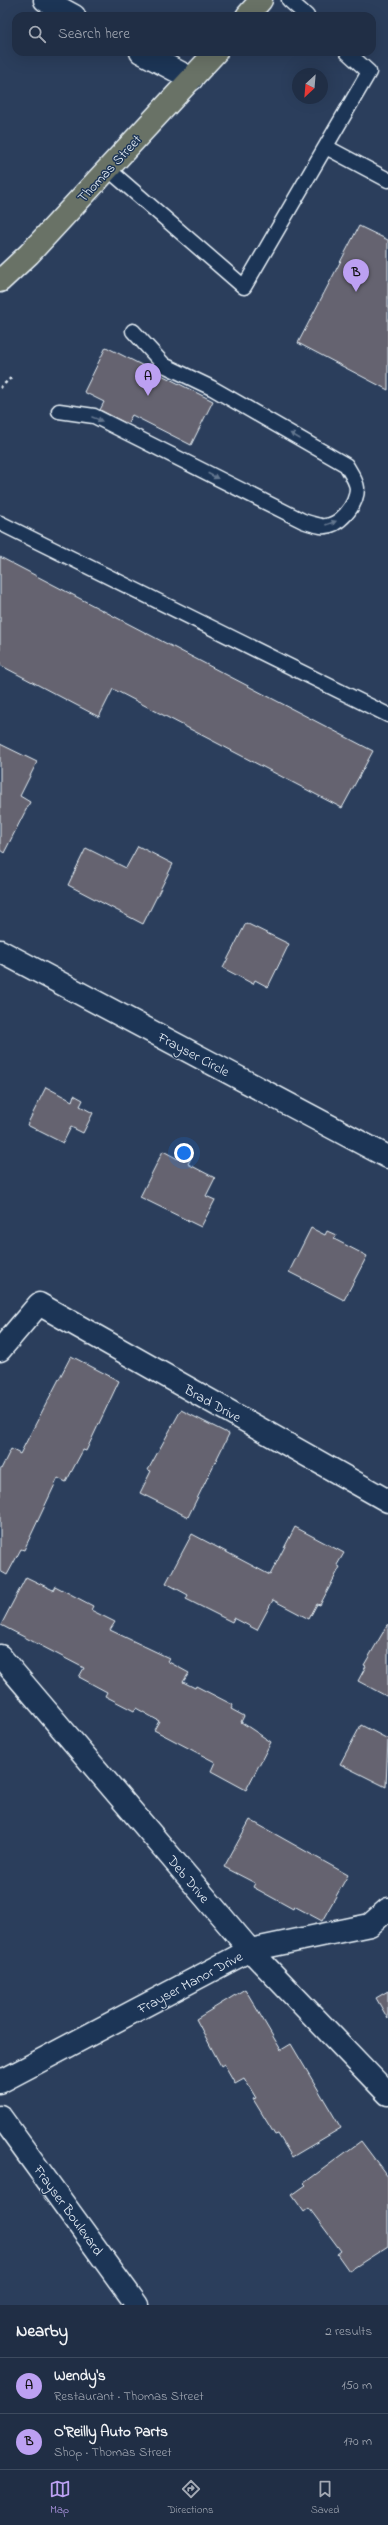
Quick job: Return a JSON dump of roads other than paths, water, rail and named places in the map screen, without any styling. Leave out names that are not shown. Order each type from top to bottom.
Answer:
[{"type":"highway","name":"Thomas Street","points":[[0,281],[29,254],[212,56]]},
{"type":"street","points":[[45,0],[67,12]]},
{"type":"street","points":[[149,56],[192,79]]},
{"type":"street","name":"Frayser Circle","points":[[0,951],[388,1157]]},
{"type":"street","name":"Brad Drive","points":[[0,1350],[39,1304],[388,1501]]},
{"type":"street","name":"Deb Drive","points":[[0,1656],[250,1950],[388,2094]]},
{"type":"street","name":"Frayser Manor Drive","points":[[0,2082],[250,1950],[370,1925],[388,1909]]},
{"type":"street","name":"Frayser Boulevard","points":[[0,2116],[137,2305]]},
{"type":"lane","points":[[289,0],[302,12]]},
{"type":"lane","points":[[108,169],[244,288],[369,72],[351,56]]},
{"type":"lane","points":[[326,147],[388,180]]},
{"type":"lane","points":[[59,411],[94,416],[303,521],[323,526],[336,522],[346,514],[354,501],[357,488],[346,465],[212,388],[164,365],[133,331]]},
{"type":"lane","points":[[0,523],[388,715]]},
{"type":"place","name":"O'Reilly Auto Parts","points":[[356,292]]},
{"type":"place","name":"Wendy's","points":[[148,396]]}]
